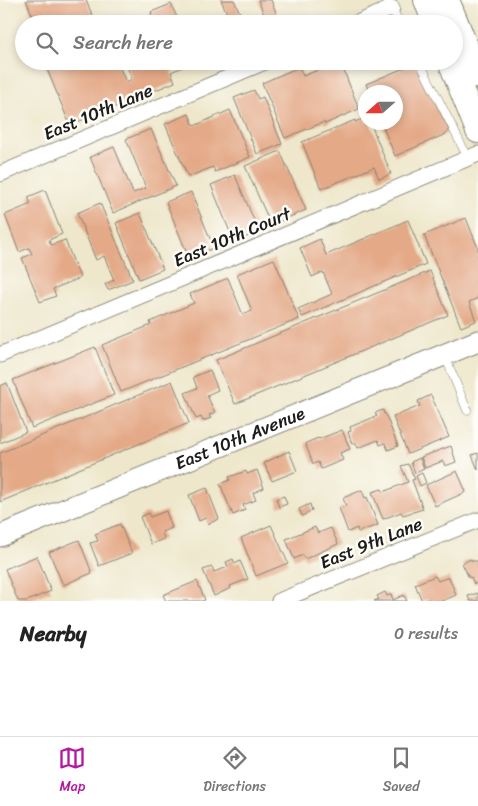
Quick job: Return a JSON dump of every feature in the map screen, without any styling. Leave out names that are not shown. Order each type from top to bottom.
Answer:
[{"type":"main road","points":[[426,0],[432,15]]},
{"type":"main road","points":[[447,0],[453,15]]},
{"type":"main road","points":[[463,39],[478,76]]},
{"type":"main road","points":[[454,70],[478,131]]},
{"type":"street","points":[[371,15],[390,4]]},
{"type":"street","name":"East 10th Lane","points":[[0,174],[246,70]]},
{"type":"street","name":"East 10th Court","points":[[0,355],[473,156]]},
{"type":"street","name":"East 10th Avenue","points":[[0,536],[478,341]]},
{"type":"street","name":"East 9th Lane","points":[[279,601],[478,520]]},
{"type":"lane","points":[[424,70],[473,156]]},
{"type":"lane","points":[[444,354],[467,410]]},
{"type":"building","points":[[26,0],[86,0],[92,15],[32,15]]},
{"type":"building","points":[[221,0],[234,0],[241,15],[228,15]]},
{"type":"building","points":[[258,0],[271,0],[277,15],[264,15]]},
{"type":"building","points":[[171,4],[176,15],[152,15],[151,12]]},
{"type":"building","points":[[47,70],[121,70],[126,82],[132,79],[128,70],[176,70],[171,72],[175,82],[108,110],[106,103],[92,108],[95,115],[70,125]]},
{"type":"building","points":[[292,70],[300,70],[303,76],[318,70],[344,70],[358,109],[325,124],[324,122],[285,138],[262,83]]},
{"type":"building","points":[[399,70],[419,70],[449,130],[446,134],[395,156],[384,130],[403,130],[403,85],[366,85]]},
{"type":"building","points":[[254,90],[258,99],[263,97],[282,144],[257,154],[234,98]]},
{"type":"building","points":[[230,110],[250,157],[215,172],[213,167],[188,177],[165,124],[189,114],[194,126]]},
{"type":"building","points":[[355,120],[355,122],[358,121],[358,130],[373,130],[391,174],[379,179],[374,167],[321,189],[302,142]]},
{"type":"building","points":[[151,129],[176,186],[113,213],[90,157],[114,147],[133,193],[146,188],[126,139]]},
{"type":"building","points":[[280,151],[306,210],[271,225],[245,166]]},
{"type":"building","points":[[235,175],[259,232],[234,242],[211,185]]},
{"type":"building","points":[[45,190],[62,234],[49,240],[51,245],[65,240],[80,278],[53,289],[56,296],[40,302],[22,258],[32,254],[29,248],[19,252],[5,215],[31,204],[28,197]]},
{"type":"building","points":[[191,192],[214,248],[189,258],[166,202]]},
{"type":"building","points":[[100,203],[133,280],[108,290],[105,284],[114,280],[104,256],[96,260],[77,213]]},
{"type":"building","points":[[140,213],[163,269],[139,279],[116,223]]},
{"type":"building","points":[[466,218],[478,248],[478,298],[469,302],[476,321],[461,327],[424,235]]},
{"type":"building","points":[[408,220],[426,264],[302,317],[298,309],[332,294],[323,272],[312,277],[300,248],[320,239],[326,255]]},
{"type":"building","points":[[274,259],[299,319],[121,392],[102,345],[151,325],[150,322],[194,303],[190,294],[228,278],[243,315],[252,311],[237,274]]},
{"type":"building","points":[[430,271],[448,315],[235,404],[216,360]]},
{"type":"building","points":[[95,347],[114,395],[32,428],[13,380]]},
{"type":"building","points":[[210,370],[218,390],[207,395],[215,413],[209,415],[211,418],[203,421],[201,417],[196,419],[185,393],[197,388],[193,377]]},
{"type":"building","points":[[172,381],[189,423],[0,502],[0,453]]},
{"type":"building","points":[[7,383],[26,432],[0,443],[0,386]]},
{"type":"building","points":[[431,395],[449,437],[408,454],[393,417],[420,406],[418,401]]},
{"type":"building","points":[[383,410],[398,446],[388,450],[385,443],[380,445],[378,440],[358,448],[356,443],[352,444],[348,432],[351,431],[350,427],[377,416],[375,413]]},
{"type":"building","points":[[342,430],[350,449],[340,453],[343,460],[321,469],[318,462],[313,464],[306,443]]},
{"type":"building","points":[[451,446],[456,462],[445,466],[443,461],[425,468],[421,457]]},
{"type":"building","points":[[289,451],[297,471],[272,481],[264,463]]},
{"type":"building","points":[[478,453],[478,470],[472,455]]},
{"type":"building","points":[[420,458],[424,469],[415,473],[411,462]]},
{"type":"building","points":[[408,464],[415,479],[412,480],[423,509],[403,515],[401,512],[383,519],[372,492],[382,489],[383,492],[408,482],[401,466]]},
{"type":"building","points":[[257,470],[264,488],[253,493],[256,500],[243,505],[245,510],[233,515],[220,484],[230,480],[229,477],[246,471],[247,474]]},
{"type":"building","points":[[457,471],[466,492],[435,506],[426,485]]},
{"type":"building","points":[[422,473],[426,483],[420,486],[416,476]]},
{"type":"building","points":[[207,488],[219,519],[208,524],[206,518],[199,521],[189,495]]},
{"type":"building","points":[[362,490],[365,498],[367,497],[378,525],[358,532],[357,528],[348,532],[339,508],[346,506],[343,498]]},
{"type":"building","points":[[284,496],[287,504],[279,507],[276,499]]},
{"type":"building","points":[[310,504],[312,511],[302,516],[299,509]]},
{"type":"building","points":[[166,511],[172,528],[162,532],[164,539],[151,544],[140,517],[149,513],[150,517]]},
{"type":"building","points":[[120,524],[132,553],[99,566],[90,543],[98,541],[95,534]]},
{"type":"building","points":[[271,525],[288,563],[256,576],[241,538]]},
{"type":"building","points":[[315,527],[318,533],[331,528],[338,544],[305,559],[303,555],[294,559],[286,539]]},
{"type":"building","points":[[79,540],[92,573],[63,585],[49,552]]},
{"type":"building","points":[[37,556],[51,591],[27,601],[18,601],[5,569]]},
{"type":"building","points":[[233,559],[235,564],[240,561],[248,579],[230,586],[231,588],[214,596],[203,570],[212,567],[214,572],[228,567],[226,562]]},
{"type":"building","points":[[471,559],[472,561],[478,561],[478,582],[474,584],[462,563]]},
{"type":"building","points":[[435,576],[438,581],[449,577],[456,595],[442,601],[430,601],[429,599],[422,601],[415,584]]},
{"type":"building","points":[[197,581],[205,600],[166,601],[163,595]]},
{"type":"building","points":[[385,592],[387,596],[391,594],[393,600],[404,595],[407,601],[374,601],[379,599],[377,596]]},
{"type":"building","points":[[478,593],[478,601],[470,601],[468,596]]}]
